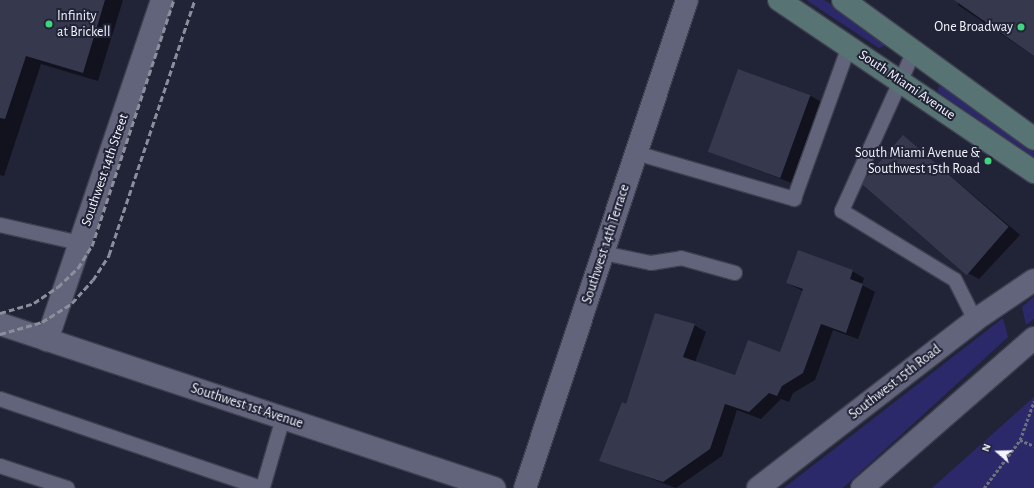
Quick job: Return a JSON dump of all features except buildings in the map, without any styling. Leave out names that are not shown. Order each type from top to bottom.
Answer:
[{"type":"main road","name":"South Miami Avenue","points":[[779,0],[900,80],[1034,172]]},
{"type":"main road","points":[[843,0],[915,49],[1034,139]]},
{"type":"street","name":"Southwest 14th Street","points":[[47,340],[162,0]]},
{"type":"street","name":"Southwest 14th Terrace","points":[[525,488],[687,0]]},
{"type":"street","name":"Southwest 15th Road","points":[[758,488],[975,320],[1034,280]]},
{"type":"street","name":"Southwest 1st Avenue","points":[[0,324],[494,488]]},
{"type":"street","points":[[862,488],[1034,338]]},
{"type":"lane","points":[[636,153],[706,175],[794,199],[849,46]]},
{"type":"lane","points":[[915,49],[842,211],[955,280],[975,320]]},
{"type":"lane","points":[[0,225],[80,243]]},
{"type":"lane","points":[[603,253],[651,263],[681,258],[735,273]]},
{"type":"lane","points":[[0,400],[262,487],[283,418]]},
{"type":"lane","points":[[0,466],[67,488]]},
{"type":"path","points":[[984,488],[1020,440],[1034,401]]},
{"type":"path","points":[[1020,440],[1034,446]]},
{"type":"shaded area","points":[[806,0],[824,0],[884,39],[885,46],[879,48]]},
{"type":"shaded area","points":[[943,86],[1034,152],[1034,157],[938,92],[938,87]]},
{"type":"shaded area","points":[[1034,296],[1034,319],[1026,325],[1022,307]]},
{"type":"shaded area","points":[[1003,318],[1008,337],[843,488],[784,488]]},
{"type":"shaded area","points":[[1034,397],[1034,488],[932,488]]},
{"type":"railway","points":[[0,313],[34,303],[58,287],[78,268],[92,246],[174,0]]},
{"type":"railway","points":[[0,334],[42,322],[72,303],[93,280],[109,255],[195,0]]},
{"type":"place","name":"Infinity at Brickell","points":[[49,24]]},
{"type":"place","name":"One Broadway","points":[[1021,27]]},
{"type":"place","name":"South Miami Avenue & Southwest 15th Road","points":[[988,161]]}]
